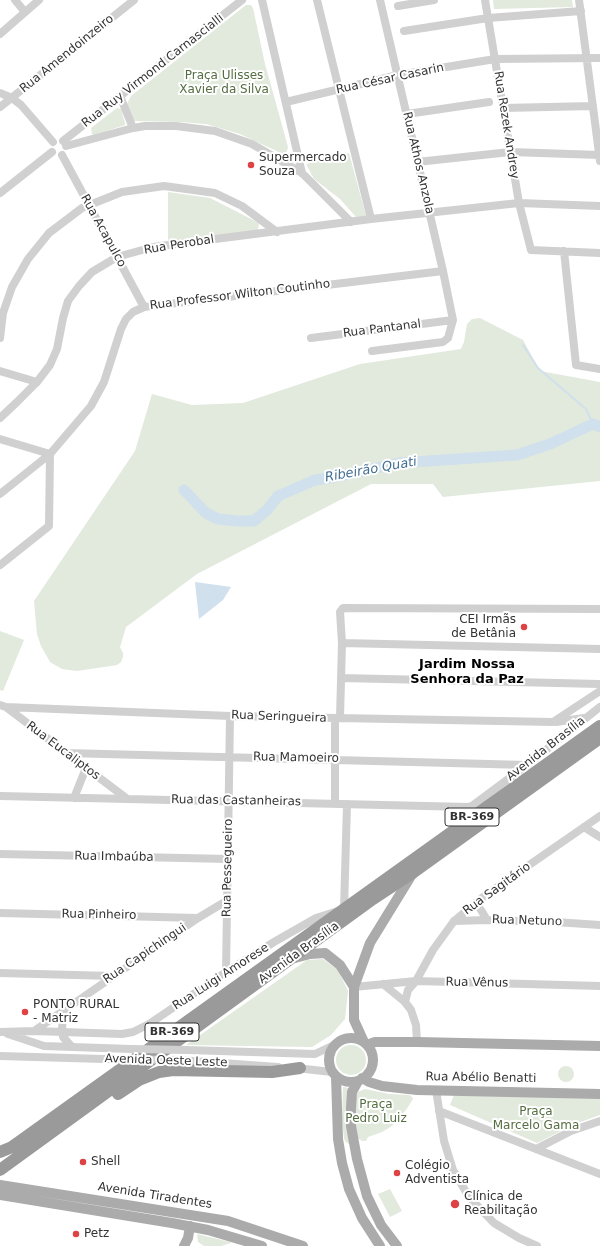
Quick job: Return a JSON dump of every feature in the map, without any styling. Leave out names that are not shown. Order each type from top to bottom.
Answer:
[{"type":"highway","name":"Avenida Brasília","points":[[0,1152],[17,1143],[600,726]]},
{"type":"highway","name":"Avenida Brasília","points":[[0,1170],[600,738]]},
{"type":"highway","points":[[46,1137],[97,1108],[139,1080],[159,1072],[173,1070],[272,1072],[300,1068]]},
{"type":"main road","points":[[334,1074],[344,1081],[351,1082],[360,1079],[370,1072],[373,1058],[371,1051],[365,1043],[354,1020],[354,986],[370,943],[414,872]]},
{"type":"main road","points":[[288,962],[304,955],[325,953],[340,965],[354,986]]},
{"type":"main road","points":[[354,1020],[348,1031],[331,1051],[329,1058],[334,1074],[338,1139],[342,1163],[355,1204],[380,1246]]},
{"type":"main road","points":[[337,1043],[347,1038],[354,1038],[365,1043],[417,1042],[600,1046]]},
{"type":"main road","points":[[360,1079],[354,1087],[351,1097],[351,1126],[357,1159],[367,1196],[381,1226],[397,1246]]},
{"type":"main road","name":"Rua Abélio Benatti","points":[[360,1079],[387,1086],[436,1090],[600,1094]]},
{"type":"main road","name":"Avenida Tiradentes","points":[[0,1185],[28,1188],[228,1221],[303,1246]]},
{"type":"main road","points":[[3,1196],[16,1190],[28,1188]]},
{"type":"main road","name":"Avenida Tiradentes","points":[[3,1196],[190,1226],[256,1245]]},
{"type":"main road","points":[[189,1243],[190,1226],[194,1222],[228,1221]]},
{"type":"main road","points":[[370,1231],[381,1226]]},
{"type":"street","points":[[15,0],[25,12]]},
{"type":"street","points":[[2,30],[40,0]]},
{"type":"street","name":"Rua Amendoinzeiro","points":[[0,107],[134,0]]},
{"type":"street","name":"Rua Ruy Virmond Carnascialli","points":[[65,144],[120,96],[242,0]]},
{"type":"street","points":[[262,0],[302,173]]},
{"type":"street","points":[[317,0],[371,219]]},
{"type":"street","name":"Rua Athos Anzola","points":[[380,0],[443,271],[452,324]]},
{"type":"street","points":[[398,6],[434,0]]},
{"type":"street","name":"Rua Rezek Andrey","points":[[485,0],[519,203],[531,250],[564,252]]},
{"type":"street","points":[[417,162],[510,152],[600,157],[579,0]]},
{"type":"street","points":[[404,31],[488,18],[581,11]]},
{"type":"street","name":"Rua César Casarin","points":[[286,102],[398,75],[495,59],[600,58]]},
{"type":"street","points":[[0,93],[12,98],[21,105],[53,142]]},
{"type":"street","points":[[120,96],[133,128]]},
{"type":"street","points":[[407,114],[490,102]]},
{"type":"street","points":[[503,108],[593,106]]},
{"type":"street","points":[[53,142],[58,140],[65,144],[145,126],[176,126],[215,132],[252,144],[302,173],[351,222]]},
{"type":"street","points":[[53,142],[51,147],[52,152],[57,156],[66,152],[65,144]]},
{"type":"street","points":[[0,193],[52,152]]},
{"type":"street","name":"Rua Acapulco","points":[[62,155],[144,307]]},
{"type":"street","points":[[0,338],[3,313],[12,287],[28,259],[49,233],[89,205],[122,192],[164,186],[215,193],[242,206],[277,232]]},
{"type":"street","name":"Rua Perobal","points":[[0,418],[37,382],[50,365],[57,349],[68,301],[78,286],[92,272],[117,257],[153,247],[371,219],[519,203],[600,206]]},
{"type":"street","points":[[600,253],[564,252],[576,365],[600,369]]},
{"type":"street","name":"Rua Professor Wilton Coutinho","points":[[0,494],[50,454],[91,406],[104,382],[113,352],[126,319],[133,312],[144,307],[443,271]]},
{"type":"street","points":[[372,351],[442,342],[448,338],[452,324]]},
{"type":"street","name":"Rua Pantanal","points":[[311,338],[452,324]]},
{"type":"street","points":[[0,371],[37,382]]},
{"type":"street","points":[[0,440],[50,454],[49,526],[0,565]]},
{"type":"street","points":[[335,804],[337,718],[342,678],[340,612],[343,608],[600,609]]},
{"type":"street","points":[[342,643],[600,649]]},
{"type":"street","points":[[342,678],[600,684]]},
{"type":"street","points":[[553,722],[600,691]]},
{"type":"street","name":"Rua Seringueira","points":[[3,706],[230,716],[553,722],[586,718]]},
{"type":"street","name":"Rua Eucaliptos","points":[[3,706],[126,798]]},
{"type":"street","name":"Avenida Brasília","points":[[472,806],[527,765],[600,707]]},
{"type":"street","points":[[586,718],[600,713]]},
{"type":"street","name":"Rua Pessegueiro","points":[[226,972],[230,716]]},
{"type":"street","name":"Rua Mamoeiro","points":[[66,753],[527,765]]},
{"type":"street","points":[[74,798],[86,768]]},
{"type":"street","name":"Rua das Castanheiras","points":[[0,796],[472,806]]},
{"type":"street","points":[[344,908],[347,804]]},
{"type":"street","name":"Rua Sagitário","points":[[405,1002],[408,990],[416,981],[433,950],[454,921],[475,903],[600,816]]},
{"type":"street","points":[[584,827],[600,837]]},
{"type":"street","name":"Rua Imbaúba","points":[[0,854],[228,859]]},
{"type":"street","name":"Rua Capichingui","points":[[34,1031],[112,976],[198,918],[228,900]]},
{"type":"street","points":[[475,903],[482,910],[487,920]]},
{"type":"street","name":"Rua Luigi Amorese","points":[[2,1032],[34,1031],[122,1034],[133,1032],[149,1024],[226,972],[274,942],[316,918],[344,908]]},
{"type":"street","name":"Rua Pinheiro","points":[[0,913],[198,918]]},
{"type":"street","name":"Rua Netuno","points":[[454,921],[487,920],[600,925]]},
{"type":"street","points":[[0,973],[112,976]]},
{"type":"street","name":"Rua Vênus","points":[[354,986],[416,981],[600,986]]},
{"type":"street","points":[[383,984],[405,1002],[411,1010],[416,1025],[417,1042]]},
{"type":"street","points":[[63,1011],[63,1038],[72,1047],[78,1047]]},
{"type":"street","points":[[2,1032],[44,1046],[131,1049],[315,1054],[337,1043]]},
{"type":"street","name":"Avenida Oeste Leste","points":[[0,1056],[179,1060],[300,1068],[334,1074]]},
{"type":"street","points":[[436,1090],[444,1141],[453,1170],[469,1197],[494,1223],[519,1238],[537,1246]]},
{"type":"street","points":[[439,1111],[600,1174]]},
{"type":"street","points":[[536,1149],[572,1131],[600,1121]]},
{"type":"green space","points":[[493,0],[572,0],[573,7],[494,9]]},
{"type":"green space","name":"Praça Ulisses Xavier da Silva","points":[[246,5],[251,5],[253,8],[265,64],[288,147],[287,151],[283,154],[240,134],[206,124],[134,121],[127,104],[131,96]]},
{"type":"green space","points":[[117,108],[121,109],[125,125],[94,135],[92,134],[91,128]]},
{"type":"green space","points":[[349,153],[366,216],[356,217],[340,199],[314,179],[306,164]]},
{"type":"green space","points":[[168,192],[210,198],[259,223],[258,231],[168,242]]},
{"type":"green space","points":[[480,318],[523,340],[540,371],[600,382],[600,481],[443,497],[433,484],[371,484],[197,574],[126,627],[120,647],[123,657],[121,662],[117,665],[77,671],[62,669],[50,662],[41,646],[37,634],[34,601],[135,451],[152,394],[192,405],[243,403],[360,364],[461,349],[464,342],[467,324],[472,319]]},
{"type":"green space","points":[[0,631],[24,640],[3,691],[0,690]]},
{"type":"green space","points":[[323,959],[338,970],[348,991],[345,1019],[331,1035],[312,1047],[186,1045],[307,960]]},
{"type":"green space","points":[[351,1045],[362,1049],[366,1060],[362,1071],[351,1075],[340,1071],[336,1060],[340,1049]]},
{"type":"green space","points":[[566,1066],[573,1071],[574,1074],[569,1081],[566,1082],[559,1077],[558,1074],[563,1067]]},
{"type":"green space","points":[[343,1087],[349,1088],[347,1095],[350,1145],[344,1138],[342,1119]]},
{"type":"green space","name":"Praça Pedro Luiz","points":[[365,1089],[389,1094],[409,1095],[413,1099],[406,1110],[392,1126],[382,1132],[368,1137],[366,1141],[362,1141],[358,1138],[356,1133],[355,1098],[358,1092]]},
{"type":"green space","name":"Praça Marcelo Gama","points":[[454,1095],[600,1098],[600,1115],[575,1124],[537,1143],[450,1105]]},
{"type":"green space","points":[[390,1189],[402,1211],[390,1217],[378,1194]]},
{"type":"green space","points":[[197,1234],[231,1243],[221,1246],[204,1246],[198,1242]]},
{"type":"water","points":[[195,582],[231,587],[223,600],[199,619]]},
{"type":"waterway","points":[[523,345],[538,368],[586,409],[593,424]]},
{"type":"waterway","name":"Ribeirão Quati","points":[[184,490],[206,513],[218,519],[254,521],[267,510],[278,496],[315,480],[336,477],[399,463],[517,455],[550,444],[593,424],[600,427]]},
{"type":"place","name":"Supermercado Souza","points":[[251,165]]},
{"type":"place","name":"CEI Irmãs de Betânia","points":[[524,627]]},
{"type":"place","name":"PONTO RURAL - Matriz","points":[[25,1012]]},
{"type":"place","name":"Shell","points":[[83,1162]]},
{"type":"place","name":"Colégio Adventista","points":[[397,1173]]},
{"type":"place","name":"Clínica de Reabilitação","points":[[455,1204]]},
{"type":"place","name":"Petz","points":[[76,1234]]},
{"type":"district","name":"Jardim Nossa Senhora da Paz","points":[[467,672]]}]
